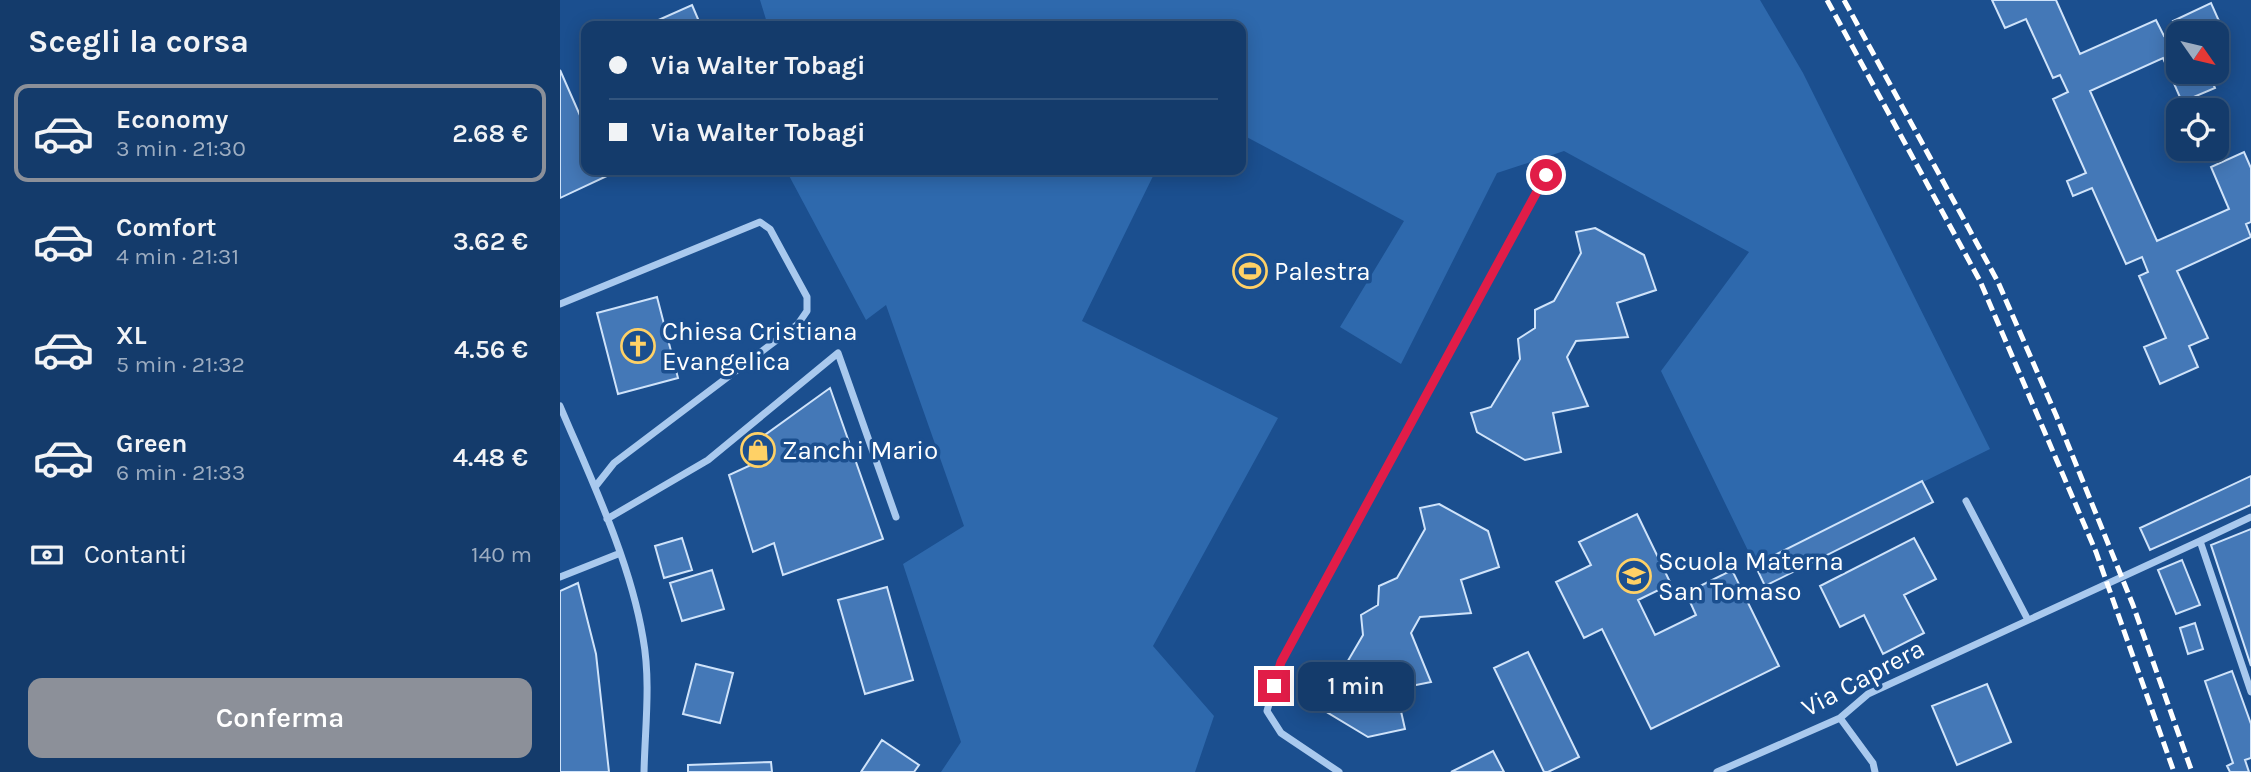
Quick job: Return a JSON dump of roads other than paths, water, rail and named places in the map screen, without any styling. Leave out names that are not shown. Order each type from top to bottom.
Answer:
[{"type":"street","points":[[1339,772],[1281,733],[1267,711],[1281,662],[1546,175]]},
{"type":"street","points":[[560,304],[761,222],[770,229],[807,297],[807,311],[798,324],[614,463],[595,487]]},
{"type":"street","points":[[607,519],[708,460],[838,353],[896,517]]},
{"type":"street","points":[[560,406],[595,487],[634,596],[644,641],[648,705],[644,772]]},
{"type":"street","points":[[1966,501],[2027,618]]},
{"type":"street","name":"Via Caprera","points":[[1717,772],[1840,718],[1868,694],[2027,618],[2251,517]]},
{"type":"street","points":[[2200,541],[2251,692]]},
{"type":"street","points":[[560,577],[618,554]]},
{"type":"street","points":[[1840,718],[1873,763],[1875,772]]},
{"type":"railway","points":[[1827,0],[1980,281],[2096,552],[2174,772]]},
{"type":"railway","points":[[1844,0],[1998,282],[2056,415],[2133,605],[2192,772]]},
{"type":"place","name":"Palestra","points":[[1250,271]]},
{"type":"place","name":"Chiesa Cristiana Evangelica","points":[[638,346]]},
{"type":"place","name":"Zanchi Mario","points":[[758,450]]},
{"type":"place","name":"Scuola Materna San Tomaso","points":[[1634,576]]}]
